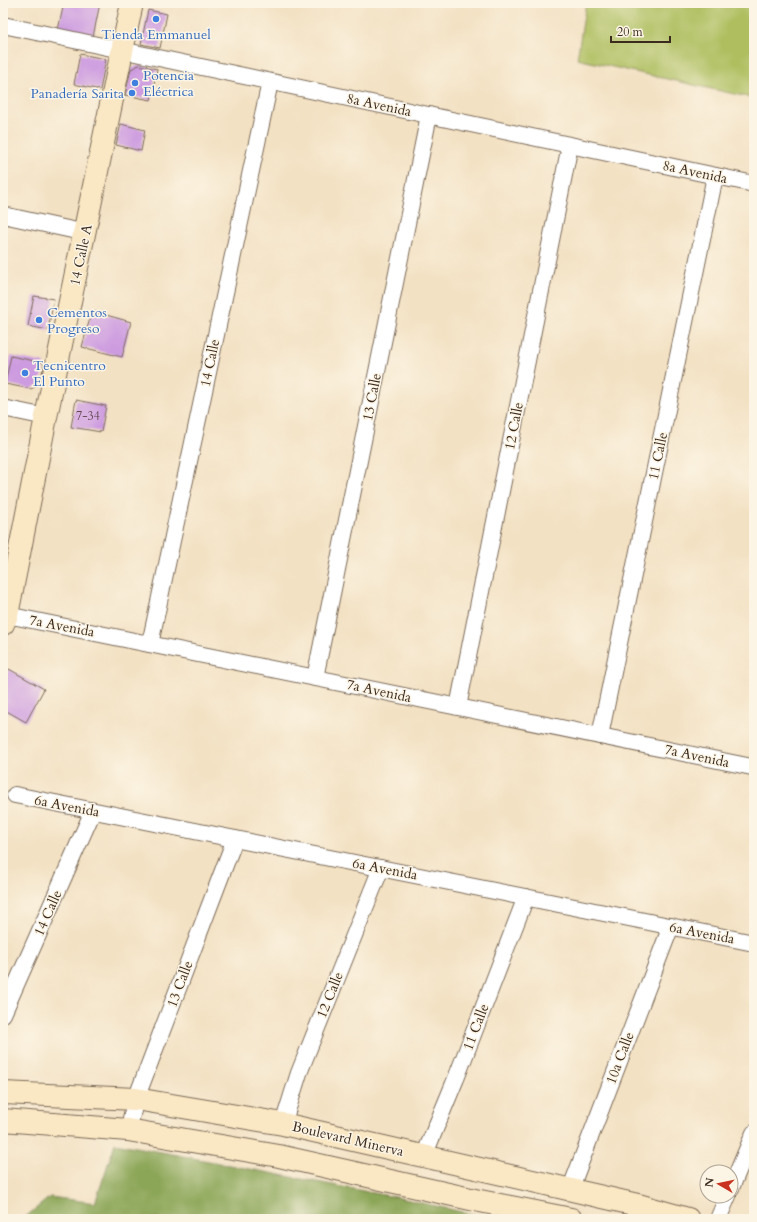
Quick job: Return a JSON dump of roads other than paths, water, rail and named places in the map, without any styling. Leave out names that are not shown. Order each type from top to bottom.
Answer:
[{"type":"street","name":"14 Calle A","points":[[5,620],[46,417],[86,233],[132,3]]},
{"type":"street","name":"8a Avenida","points":[[3,26],[123,50],[754,184]]},
{"type":"street","name":"14 Calle","points":[[150,644],[270,82]]},
{"type":"street","name":"13 Calle","points":[[315,678],[428,115]]},
{"type":"street","name":"12 Calle","points":[[458,707],[570,145]]},
{"type":"street","name":"11 Calle","points":[[600,736],[715,176]]},
{"type":"street","points":[[3,216],[86,233]]},
{"type":"street","points":[[3,408],[46,417]]},
{"type":"street","name":"7a Avenida","points":[[5,620],[150,644],[600,736],[753,762]]},
{"type":"street","name":"6a Avenida","points":[[15,795],[754,943]]},
{"type":"street","name":"14 Calle","points":[[3,1014],[93,811]]},
{"type":"street","name":"13 Calle","points":[[128,1130],[136,1099],[235,839]]},
{"type":"street","name":"12 Calle","points":[[283,1124],[298,1073],[381,868]]},
{"type":"street","name":"11 Calle","points":[[422,1155],[457,1076],[526,897]]},
{"type":"street","name":"10a Calle","points":[[570,1190],[671,926]]},
{"type":"street","name":"Boulevard Minerva","points":[[3,1093],[136,1099],[283,1124],[642,1206],[688,1219]]},
{"type":"street","points":[[3,1107],[43,1107],[64,1095]]},
{"type":"street","points":[[3,1120],[128,1130],[279,1156],[475,1200],[571,1219]]},
{"type":"street","points":[[739,1169],[754,1133]]},
{"type":"street","points":[[397,1182],[406,1178],[411,1170],[412,1161],[422,1155],[428,1164],[424,1172],[424,1181],[428,1189]]},
{"type":"street","points":[[718,1219],[725,1204]]},
{"type":"place","name":"Tienda Emmanuel","points":[[156,19]]},
{"type":"place","name":"Potencia Eléctrica","points":[[135,83]]},
{"type":"place","name":"Panadería Sarita","points":[[132,93]]},
{"type":"place","name":"Cementos Progreso","points":[[39,320]]},
{"type":"place","name":"Tecnicentro El Punto","points":[[25,373]]}]
